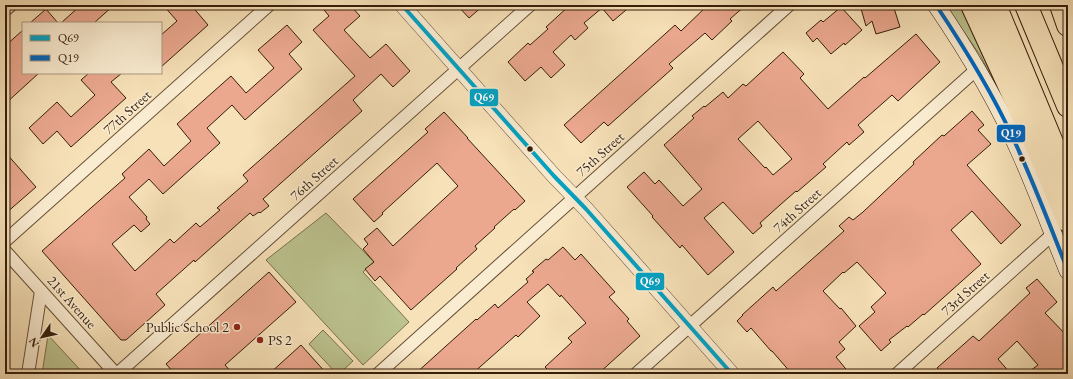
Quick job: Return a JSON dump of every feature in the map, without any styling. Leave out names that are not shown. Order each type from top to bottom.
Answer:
[{"type":"highway","points":[[972,5],[1035,142],[1061,228]]},
{"type":"highway","points":[[995,5],[1068,181]]},
{"type":"highway","points":[[1026,5],[1068,106]]},
{"type":"highway","points":[[1061,5],[1068,25]]},
{"type":"main road","points":[[936,5],[977,69],[1061,228],[1068,270]]},
{"type":"street","points":[[5,10],[11,5]]},
{"type":"street","name":"77th Street","points":[[5,241],[269,5]]},
{"type":"street","points":[[402,5],[732,374]]},
{"type":"street","name":"76th Street","points":[[116,374],[530,5]]},
{"type":"street","name":"75th Street","points":[[378,374],[789,5]]},
{"type":"street","name":"74th Street","points":[[636,374],[977,69]]},
{"type":"street","name":"73rd Street","points":[[897,374],[1061,228]]},
{"type":"street","name":"21st Avenue","points":[[5,251],[116,374]]},
{"type":"street","points":[[28,374],[41,291]]},
{"type":"green space","points":[[945,5],[964,5],[1016,114],[1068,237],[1068,251],[1013,119],[980,55]]},
{"type":"green space","points":[[326,213],[374,262],[363,272],[409,322],[363,365],[266,260]]},
{"type":"green space","points":[[323,330],[353,361],[339,374],[337,374],[309,344]]},
{"type":"green space","points":[[48,335],[84,374],[42,374]]},
{"type":"building","points":[[81,5],[114,5],[95,22],[62,22]]},
{"type":"building","points":[[163,5],[191,5],[208,25],[162,66],[162,34],[177,21]]},
{"type":"building","points":[[320,5],[350,5],[360,16],[344,30],[370,58],[386,44],[410,71],[393,87],[381,74],[353,100],[362,111],[263,199],[269,206],[253,216],[250,213],[195,262],[194,260],[156,294],[165,305],[126,340],[121,340],[42,251],[125,178],[122,174],[149,149],[164,166],[191,141],[177,124],[231,76],[246,93],[274,68],[258,50],[287,25],[302,42],[289,54],[302,69],[245,120],[232,105],[207,128],[220,143],[163,194],[149,179],[129,197],[147,217],[146,219],[150,224],[141,232],[134,225],[112,244],[135,271],[170,239],[174,243],[196,223],[200,227],[220,210],[217,208],[248,181],[243,175],[355,76],[313,30],[329,16]]},
{"type":"building","points":[[457,5],[484,5],[469,18]]},
{"type":"building","points":[[570,5],[632,5],[613,21],[602,8],[584,23],[588,28],[575,40],[571,35],[553,52],[565,65],[551,78],[541,67],[525,81],[508,62],[528,43],[530,45],[548,29],[546,27]]},
{"type":"building","points":[[708,5],[746,5],[730,19],[732,21],[712,40],[705,33],[669,64],[673,68],[608,126],[604,122],[581,143],[564,125],[675,25],[681,31]]},
{"type":"building","points":[[860,5],[893,5],[900,27],[876,34],[872,21],[866,26]]},
{"type":"building","points":[[841,7],[862,30],[845,45],[844,43],[831,54],[817,38],[813,42],[806,33],[821,20],[823,22]]},
{"type":"building","points":[[46,9],[57,22],[31,22]]},
{"type":"building","points":[[22,31],[22,74],[38,74],[5,104],[5,46]]},
{"type":"building","points":[[916,34],[940,62],[898,101],[892,95],[858,125],[864,132],[849,145],[847,142],[823,164],[826,167],[760,223],[762,226],[753,234],[723,202],[704,218],[734,252],[708,275],[682,245],[680,248],[627,187],[644,172],[655,184],[659,180],[683,206],[702,189],[664,145],[694,118],[692,116],[704,106],[705,107],[723,92],[728,98],[743,84],[746,86],[783,52],[804,74],[800,78],[828,109],[864,77],[865,78]],"holes":[[[758,121],[792,159],[773,175],[738,139]]]},
{"type":"building","points":[[88,74],[121,74],[111,82],[126,98],[71,147],[57,131],[43,144],[29,128],[57,102],[71,117],[95,95],[81,80]]},
{"type":"building","points":[[972,111],[984,125],[978,130],[991,144],[967,165],[1021,225],[1001,244],[972,211],[951,230],[981,264],[924,315],[923,314],[908,327],[907,326],[889,340],[891,342],[881,351],[859,326],[875,312],[871,307],[886,293],[857,262],[844,273],[843,272],[823,291],[840,309],[841,308],[856,326],[839,342],[845,349],[836,357],[850,374],[792,374],[751,328],[747,332],[737,321],[773,287],[776,291],[844,231],[839,226],[849,217],[853,220],[863,212],[914,164],[913,162],[942,135],[944,136]]},
{"type":"building","points":[[444,112],[525,201],[494,227],[495,228],[475,246],[477,249],[456,268],[457,269],[411,310],[380,276],[375,281],[365,269],[374,262],[363,249],[368,244],[364,239],[377,228],[393,246],[458,186],[437,163],[374,222],[353,199],[428,132],[425,129]]},
{"type":"building","points":[[5,152],[36,187],[5,214]]},
{"type":"building","points":[[563,247],[575,260],[581,254],[615,292],[609,297],[629,319],[627,321],[640,336],[598,374],[552,374],[545,367],[572,342],[568,338],[586,323],[561,295],[560,297],[548,284],[527,302],[540,316],[518,337],[516,335],[472,374],[415,374],[476,319],[477,320],[495,304],[498,308],[528,282],[526,279],[534,272],[532,271]]},
{"type":"building","name":"Public School 2","points":[[269,272],[296,302],[225,365],[233,374],[175,374],[166,364]]},
{"type":"building","points":[[1037,279],[1057,302],[1045,313],[1068,337],[1068,374],[1026,374],[1038,365],[1017,341],[998,359],[1011,374],[942,374],[937,368],[973,336],[979,341],[1030,293],[1026,288]]},
{"type":"building","points":[[301,345],[327,374],[269,374]]},
{"type":"transit line","name":"Q69","points":[[402,5],[732,374]]},
{"type":"transit line","name":"Q19","points":[[936,5],[977,69],[1004,119],[1034,186],[1068,271]]},
{"type":"place","name":"Public School 2","points":[[237,327]]},
{"type":"place","name":"PS 2","points":[[260,340]]}]
